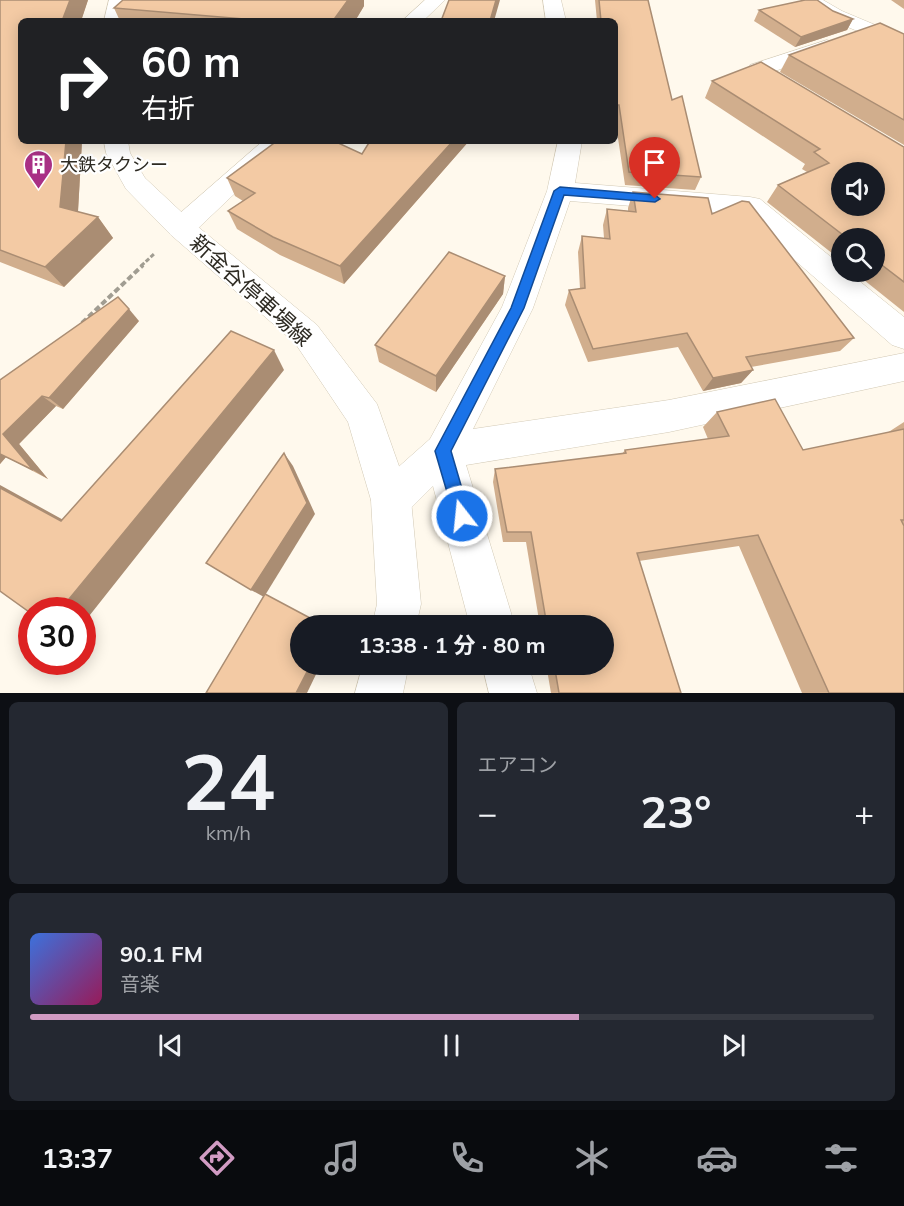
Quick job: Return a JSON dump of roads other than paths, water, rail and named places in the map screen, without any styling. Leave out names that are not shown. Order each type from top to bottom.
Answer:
[{"type":"street","points":[[115,18],[118,0]]},
{"type":"street","points":[[415,18],[436,0]]},
{"type":"street","points":[[552,0],[555,18]]},
{"type":"street","points":[[810,0],[868,31],[904,44]]},
{"type":"street","points":[[807,100],[758,70],[868,31]]},
{"type":"street","name":"新金谷停車場線","points":[[116,144],[118,153],[135,183],[181,228],[306,334],[364,415],[391,500],[399,604],[396,615]]},
{"type":"street","points":[[181,228],[275,144]]},
{"type":"street","points":[[391,500],[443,451],[517,308],[560,191],[570,144]]},
{"type":"street","points":[[560,191],[750,206],[904,336]]},
{"type":"street","points":[[443,451],[669,416],[904,367]]},
{"type":"street","points":[[443,451],[490,615]]},
{"type":"street","points":[[379,693],[383,675]]},
{"type":"street","points":[[508,675],[513,693]]},
{"type":"place","name":"大鉄タクシー","points":[[39,190]]}]
